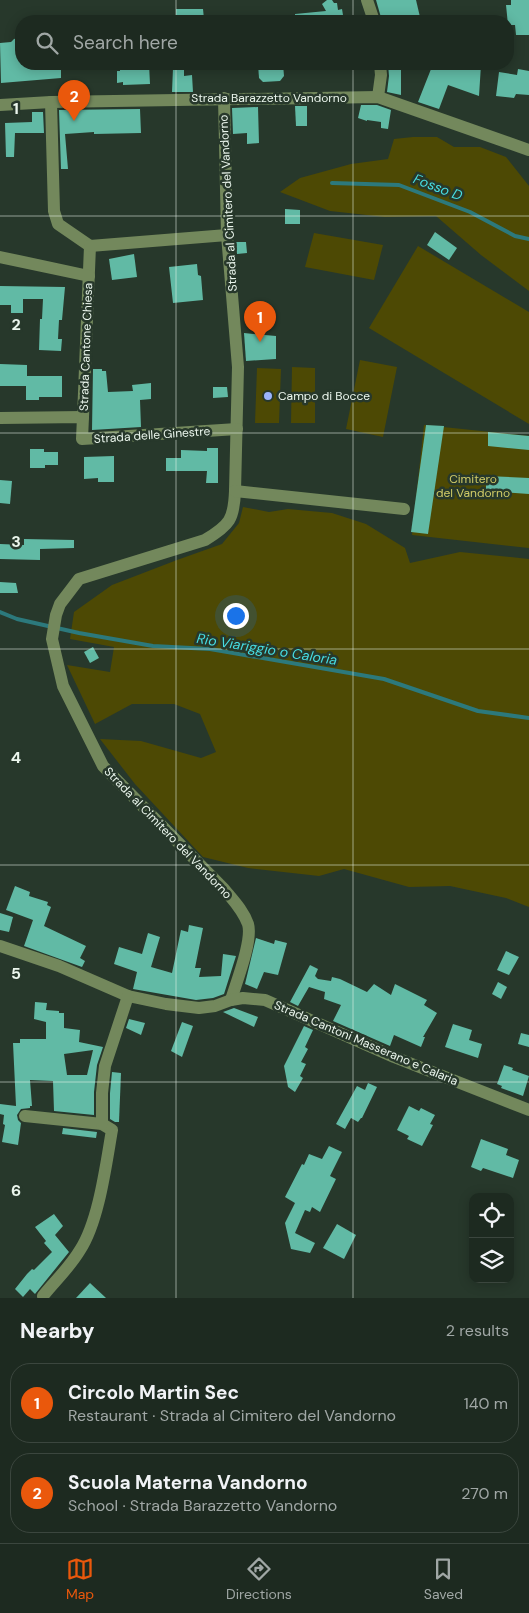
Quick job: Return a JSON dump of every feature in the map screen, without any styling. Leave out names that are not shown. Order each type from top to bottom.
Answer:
[{"type":"street","points":[[367,0],[372,15]]},
{"type":"street","points":[[378,98],[380,70]]},
{"type":"street","name":"Strada Barazzetto Vandorno","points":[[0,105],[224,98],[378,98],[529,150]]},
{"type":"street","name":"Strada al Cimitero del Vandorno","points":[[224,98],[228,235],[238,367],[235,506],[231,518],[222,529],[206,540],[79,580],[60,604],[52,639],[63,686],[103,766],[224,889],[242,910],[249,926],[249,942],[231,1000]]},
{"type":"street","points":[[51,102],[54,211],[58,224],[90,246],[228,235]]},
{"type":"street","name":"Strada Cantone Chiesa","points":[[82,417],[90,246]]},
{"type":"street","name":"Strada Cantone Chiesa","points":[[0,258],[89,276]]},
{"type":"street","name":"Strada delle Ginestre","points":[[0,418],[82,417],[82,439],[237,429]]},
{"type":"street","points":[[236,491],[404,509]]},
{"type":"street","name":"Strada Cantoni Masserano e Calaria","points":[[0,946],[59,966],[128,996],[166,1004],[199,1008],[215,1006],[243,998],[265,1000],[394,1057],[529,1110]]},
{"type":"street","points":[[102,1124],[102,1093],[105,1066],[128,996]]},
{"type":"street","points":[[26,1116],[102,1124],[112,1130],[103,1180],[92,1224],[81,1250],[43,1296]]},
{"type":"green space","points":[[437,137],[454,147],[480,147],[506,157],[529,186],[529,291],[481,255],[436,216],[385,217],[330,211],[280,192],[300,178],[351,164],[388,159],[394,139]]},
{"type":"green space","points":[[314,233],[383,245],[374,280],[305,267]]},
{"type":"green space","points":[[418,246],[529,312],[529,424],[369,328]]},
{"type":"green space","points":[[360,360],[397,367],[383,437],[346,429]]},
{"type":"green space","name":"Campo di Bocce","points":[[292,367],[315,368],[315,423],[291,423]]},
{"type":"green space","name":"Campo di Bocce","points":[[257,368],[281,369],[279,423],[255,423]]},
{"type":"green space","name":"Cimitero del Vandorno","points":[[424,425],[529,436],[529,548],[412,535]]},
{"type":"green space","points":[[243,507],[269,512],[288,509],[332,513],[366,524],[405,548],[410,563],[460,552],[529,559],[529,907],[506,898],[450,886],[409,887],[344,869],[319,876],[248,868],[203,857],[135,784],[100,739],[141,741],[201,758],[216,752],[200,714],[174,704],[132,704],[95,724],[67,665],[110,672],[114,647],[70,639],[74,612],[112,585],[222,544],[239,523]]},
{"type":"building","points":[[327,0],[332,0],[334,3],[337,3],[338,10],[342,9],[343,15],[295,15],[326,11],[322,4]]},
{"type":"building","points":[[376,0],[416,0],[420,15],[380,15]]},
{"type":"building","points":[[511,0],[529,0],[529,35],[516,35],[514,15],[507,15],[506,5],[511,5]]},
{"type":"building","points":[[176,9],[203,9],[204,15],[176,15]]},
{"type":"building","points":[[14,39],[15,70],[61,70],[61,78],[1,83],[0,43],[11,42]]},
{"type":"building","points":[[518,69],[529,71],[529,95],[516,94],[514,98],[496,96],[499,72],[517,75]]},
{"type":"building","points":[[149,70],[150,84],[123,85],[123,82],[117,83],[117,71]]},
{"type":"building","points":[[173,70],[184,70],[184,76],[192,75],[193,92],[172,92]]},
{"type":"building","points":[[258,70],[284,70],[284,76],[280,81],[263,82],[259,78]]},
{"type":"building","points":[[388,70],[401,70],[401,95],[387,92]]},
{"type":"building","points":[[431,70],[481,70],[479,96],[448,85],[439,109],[418,102]]},
{"type":"building","points":[[361,105],[377,105],[391,110],[388,129],[381,128],[381,122],[358,118]]},
{"type":"building","points":[[295,106],[307,106],[307,126],[296,126]]},
{"type":"building","points":[[258,107],[259,143],[247,144],[247,133],[233,134],[232,108]]},
{"type":"building","points":[[140,109],[141,133],[94,134],[94,132],[65,134],[68,169],[61,169],[59,110]]},
{"type":"building","points":[[32,112],[43,112],[44,133],[15,133],[14,157],[6,157],[5,123],[32,122]]},
{"type":"building","points":[[285,209],[300,210],[300,224],[285,224]]},
{"type":"building","points":[[435,232],[457,248],[449,260],[427,245]]},
{"type":"building","points":[[236,242],[246,242],[247,253],[237,254]]},
{"type":"building","points":[[134,254],[137,277],[112,280],[109,259]]},
{"type":"building","points":[[197,264],[198,275],[201,276],[203,300],[173,303],[169,267]]},
{"type":"building","points":[[0,286],[65,287],[62,320],[59,320],[58,339],[62,339],[61,351],[39,350],[43,299],[23,299],[23,313],[11,313],[11,305],[0,305]]},
{"type":"building","points":[[244,333],[276,336],[276,359],[246,361]]},
{"type":"building","points":[[0,364],[27,365],[27,376],[62,376],[62,397],[39,397],[39,400],[26,400],[26,386],[0,386]]},
{"type":"building","points":[[93,369],[106,371],[108,392],[133,391],[132,385],[151,383],[151,399],[140,400],[141,427],[92,430]]},
{"type":"building","points":[[213,387],[227,387],[228,397],[213,398]]},
{"type":"building","points":[[426,425],[444,426],[428,534],[411,532]]},
{"type":"building","points":[[488,432],[529,436],[529,450],[488,446]]},
{"type":"building","points":[[207,448],[218,448],[218,483],[206,483],[207,471],[166,471],[166,458],[181,458],[181,450],[207,451]]},
{"type":"building","points":[[30,449],[58,452],[58,465],[45,465],[45,468],[30,468]]},
{"type":"building","points":[[114,456],[114,482],[98,482],[98,478],[84,479],[84,457]]},
{"type":"building","points":[[486,476],[529,478],[529,494],[486,491]]},
{"type":"building","points":[[0,480],[12,481],[10,504],[0,503]]},
{"type":"building","points":[[24,539],[74,540],[74,548],[40,549],[40,560],[0,559],[0,544],[24,545]]},
{"type":"building","points":[[0,582],[16,583],[18,593],[0,593]]},
{"type":"building","points":[[93,647],[99,658],[90,663],[84,652]]},
{"type":"building","points":[[15,886],[30,892],[29,896],[48,902],[47,905],[51,907],[44,926],[86,946],[80,958],[85,961],[82,967],[24,946],[33,920],[6,910]]},
{"type":"building","points":[[0,913],[13,917],[9,932],[0,930]]},
{"type":"building","points":[[189,925],[203,928],[195,968],[201,968],[199,977],[221,976],[223,954],[236,956],[224,994],[213,998],[196,1000],[133,989],[137,972],[114,964],[119,947],[142,954],[148,933],[160,937],[151,967],[172,973],[181,930],[188,932]]},
{"type":"building","points":[[256,938],[274,944],[275,940],[287,943],[278,975],[264,972],[257,989],[245,984]]},
{"type":"building","points":[[506,951],[519,957],[509,975],[497,970]]},
{"type":"building","points":[[310,965],[318,969],[315,976],[318,979],[331,981],[332,977],[340,979],[367,992],[374,984],[391,995],[395,984],[427,1000],[424,1005],[437,1013],[423,1037],[425,1037],[421,1047],[394,1035],[390,1046],[333,1021],[341,1005],[324,999],[325,992],[309,987],[298,1006],[290,1002]]},
{"type":"building","points":[[498,982],[507,987],[501,999],[492,994]]},
{"type":"building","points":[[35,1002],[47,1003],[46,1010],[64,1013],[64,1028],[80,1030],[79,1042],[103,1047],[97,1065],[94,1115],[54,1111],[53,1081],[30,1080],[32,1106],[21,1109],[17,1115],[21,1123],[18,1145],[2,1142],[5,1125],[3,1124],[4,1115],[0,1114],[0,1104],[16,1106],[13,1043],[20,1043],[20,1039],[46,1039],[46,1022],[34,1019]],"holes":[[[93,1050],[87,1075],[67,1075],[64,1054]]]},
{"type":"building","points":[[234,1008],[258,1017],[254,1027],[223,1012]]},
{"type":"building","points":[[129,1019],[145,1023],[141,1035],[126,1028]]},
{"type":"building","points":[[182,1022],[193,1026],[182,1057],[171,1051]]},
{"type":"building","points":[[453,1024],[472,1030],[469,1040],[482,1044],[478,1058],[445,1047]]},
{"type":"building","points":[[304,1026],[313,1030],[305,1047],[308,1049],[301,1062],[306,1064],[300,1076],[303,1078],[295,1092],[288,1087],[284,1066]]},
{"type":"building","points":[[521,1033],[529,1035],[529,1047],[518,1044]]},
{"type":"building","points":[[504,1065],[529,1076],[523,1096],[501,1088],[502,1086],[497,1084]]},
{"type":"building","points":[[112,1072],[121,1073],[119,1122],[110,1119]]},
{"type":"building","points":[[368,1083],[377,1087],[362,1118],[358,1122],[351,1118],[345,1129],[336,1124],[357,1086],[365,1090]]},
{"type":"building","points":[[409,1106],[419,1111],[421,1108],[435,1115],[430,1124],[433,1125],[422,1146],[407,1139],[409,1136],[397,1130]]},
{"type":"building","points":[[63,1128],[97,1132],[96,1138],[62,1134]]},
{"type":"building","points":[[481,1139],[508,1149],[506,1155],[519,1160],[513,1178],[483,1168],[481,1171],[471,1167]]},
{"type":"building","points":[[329,1146],[342,1152],[330,1176],[336,1179],[320,1212],[312,1207],[310,1212],[305,1210],[295,1233],[315,1243],[310,1253],[291,1249],[285,1223],[295,1203],[285,1197],[309,1154],[322,1159]]},
{"type":"building","points":[[54,1214],[63,1226],[55,1235],[69,1252],[35,1294],[30,1289],[23,1297],[15,1289],[32,1269],[34,1270],[52,1252],[44,1243],[46,1241],[35,1227]]},
{"type":"building","points":[[337,1224],[356,1235],[344,1259],[323,1248]]},
{"type":"building","points":[[90,1283],[106,1298],[76,1298]]},
{"type":"waterway","name":"Fosso D","points":[[332,183],[399,185],[470,212],[515,236],[529,239]]},
{"type":"waterway","name":"Rio Viariggio o Caloria","points":[[0,612],[17,619],[79,633],[153,646],[210,649],[384,679],[478,711],[529,718]]},
{"type":"place","name":"Scuola Materna Vandorno","points":[[74,121]]},
{"type":"place","name":"Circolo Martin Sec","points":[[260,342]]},
{"type":"place","name":"Campo di Bocce","points":[[268,396]]}]
